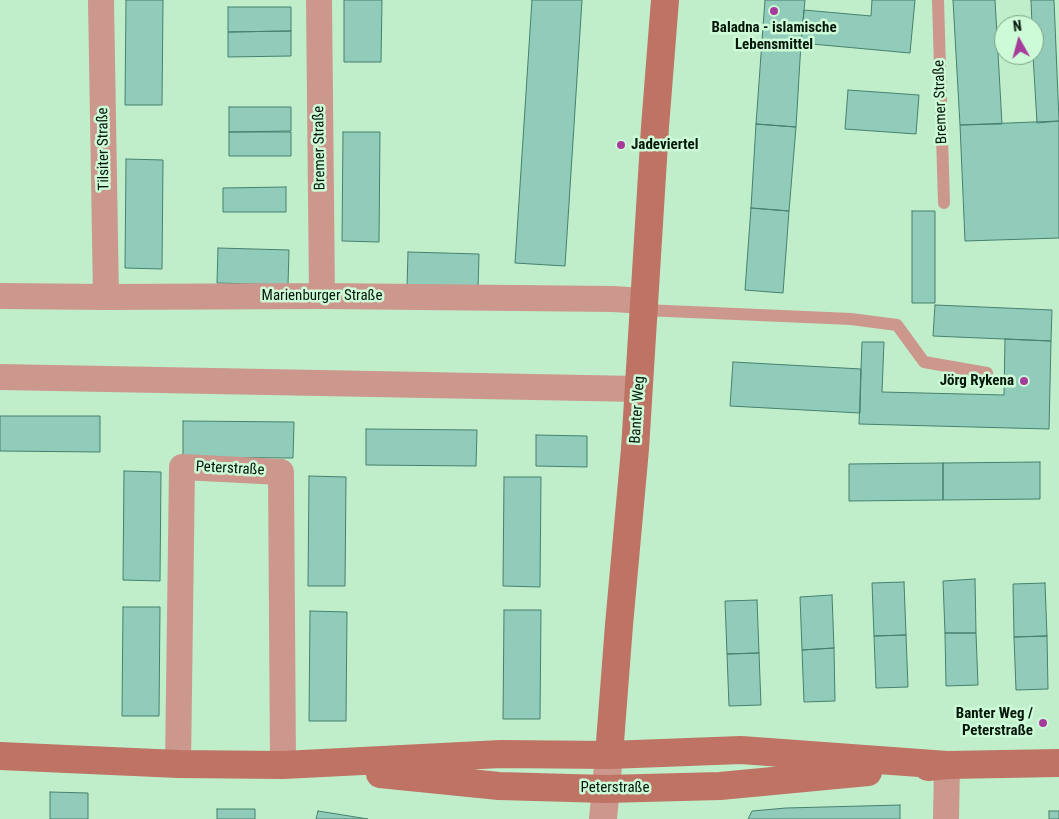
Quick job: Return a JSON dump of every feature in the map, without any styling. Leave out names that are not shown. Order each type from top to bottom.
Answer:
[{"type":"main road","name":"Banter Weg","points":[[609,755],[635,449],[655,127],[665,0]]},
{"type":"main road","name":"Peterstraße","points":[[0,756],[178,764],[283,765],[500,754],[609,755],[741,750],[947,765]]},
{"type":"main road","name":"Peterstraße","points":[[283,765],[499,786],[606,789],[720,786],[947,765],[1059,763]]},
{"type":"street","name":"Tilsiter Straße","points":[[101,0],[106,297]]},
{"type":"street","name":"Bremer Straße","points":[[319,0],[322,296]]},
{"type":"street","name":"Marienburger Straße","points":[[0,296],[322,296],[613,299],[644,306]]},
{"type":"street","points":[[0,377],[639,388]]},
{"type":"street","name":"Peterstraße","points":[[178,764],[182,467],[282,472],[283,765]]},
{"type":"street","name":"Banter Weg","points":[[603,819],[609,755]]},
{"type":"street","points":[[946,819],[947,765]]},
{"type":"lane","name":"Bremer Straße","points":[[938,0],[944,203]]},
{"type":"lane","points":[[644,306],[851,319],[897,325],[924,362],[987,373]]},
{"type":"building","points":[[126,0],[163,0],[162,105],[125,105]]},
{"type":"building","points":[[344,0],[382,0],[381,62],[344,62]]},
{"type":"building","points":[[532,0],[582,0],[565,266],[515,263]]},
{"type":"building","points":[[765,0],[805,0],[801,43],[762,41]]},
{"type":"building","points":[[872,0],[915,0],[910,53],[801,43],[804,10],[871,16]]},
{"type":"building","points":[[953,0],[995,0],[994,65],[999,65],[1002,124],[960,125]]},
{"type":"building","points":[[1031,0],[1054,0],[1059,121],[1037,123],[1034,65],[1044,65],[1044,15],[1032,15]]},
{"type":"building","points":[[228,7],[291,7],[291,31],[228,32]]},
{"type":"building","points":[[291,31],[291,56],[228,57],[228,32]]},
{"type":"building","points":[[762,41],[801,43],[796,127],[756,124]]},
{"type":"building","points":[[848,90],[919,95],[916,134],[845,129]]},
{"type":"building","points":[[229,107],[291,107],[291,131],[229,132]]},
{"type":"building","points":[[1059,121],[1059,238],[965,241],[960,125]]},
{"type":"building","points":[[756,124],[796,127],[789,211],[751,208]]},
{"type":"building","points":[[229,132],[291,132],[291,156],[229,156]]},
{"type":"building","points":[[343,132],[380,132],[379,242],[342,241]]},
{"type":"building","points":[[126,159],[163,160],[162,269],[125,268]]},
{"type":"building","points":[[286,187],[286,212],[223,212],[223,188]]},
{"type":"building","points":[[751,208],[789,211],[783,293],[745,290]]},
{"type":"building","points":[[912,211],[935,211],[935,303],[912,303]]},
{"type":"building","points":[[218,248],[289,250],[288,285],[217,283]]},
{"type":"building","points":[[408,252],[479,254],[478,289],[407,287]]},
{"type":"building","points":[[935,305],[1052,310],[1051,341],[933,336]]},
{"type":"building","points":[[1005,339],[1051,341],[1049,429],[859,424],[862,342],[884,342],[882,392],[1004,395]]},
{"type":"building","points":[[733,362],[861,369],[860,413],[730,406]]},
{"type":"building","points":[[0,416],[100,416],[100,452],[0,451]]},
{"type":"building","points":[[183,421],[294,422],[293,458],[183,457]]},
{"type":"building","points":[[366,429],[477,430],[476,466],[366,465]]},
{"type":"building","points":[[536,435],[587,436],[587,467],[536,466]]},
{"type":"building","points":[[1040,462],[1040,499],[943,500],[943,463]]},
{"type":"building","points":[[943,463],[943,500],[849,501],[849,464]]},
{"type":"building","points":[[124,471],[161,472],[160,581],[123,580]]},
{"type":"building","points":[[309,476],[346,477],[345,586],[308,586]]},
{"type":"building","points":[[504,477],[541,477],[540,587],[503,586]]},
{"type":"building","points":[[975,579],[976,633],[945,633],[943,581]]},
{"type":"building","points":[[904,582],[906,635],[874,636],[872,583]]},
{"type":"building","points":[[1045,583],[1047,636],[1014,637],[1013,584]]},
{"type":"building","points":[[832,595],[834,648],[802,650],[800,597]]},
{"type":"building","points":[[757,600],[759,653],[727,654],[725,601]]},
{"type":"building","points":[[123,607],[160,607],[159,716],[122,716]]},
{"type":"building","points":[[504,610],[541,610],[540,719],[503,719]]},
{"type":"building","points":[[310,611],[347,612],[346,721],[309,721]]},
{"type":"building","points":[[945,633],[976,633],[978,685],[946,686]]},
{"type":"building","points":[[906,635],[908,687],[876,688],[874,636]]},
{"type":"building","points":[[1047,636],[1048,689],[1016,690],[1014,637]]},
{"type":"building","points":[[834,648],[835,701],[804,702],[802,650]]},
{"type":"building","points":[[759,653],[761,705],[729,706],[727,654]]},
{"type":"building","points":[[50,792],[88,793],[88,819],[50,819]]},
{"type":"building","points":[[900,805],[900,819],[748,819],[752,811],[786,808]]},
{"type":"building","points":[[217,809],[255,809],[255,819],[217,819]]},
{"type":"building","points":[[318,811],[368,819],[316,819]]},
{"type":"building","points":[[1049,811],[1059,811],[1059,819],[1049,819]]},
{"type":"place","name":"Baladna - islamische Lebensmittel","points":[[774,11]]},
{"type":"place","name":"Jadeviertel","points":[[621,145]]},
{"type":"place","name":"Jörg Rykena","points":[[1024,381]]},
{"type":"place","name":"Banter Weg / Peterstraße","points":[[1043,723]]}]
